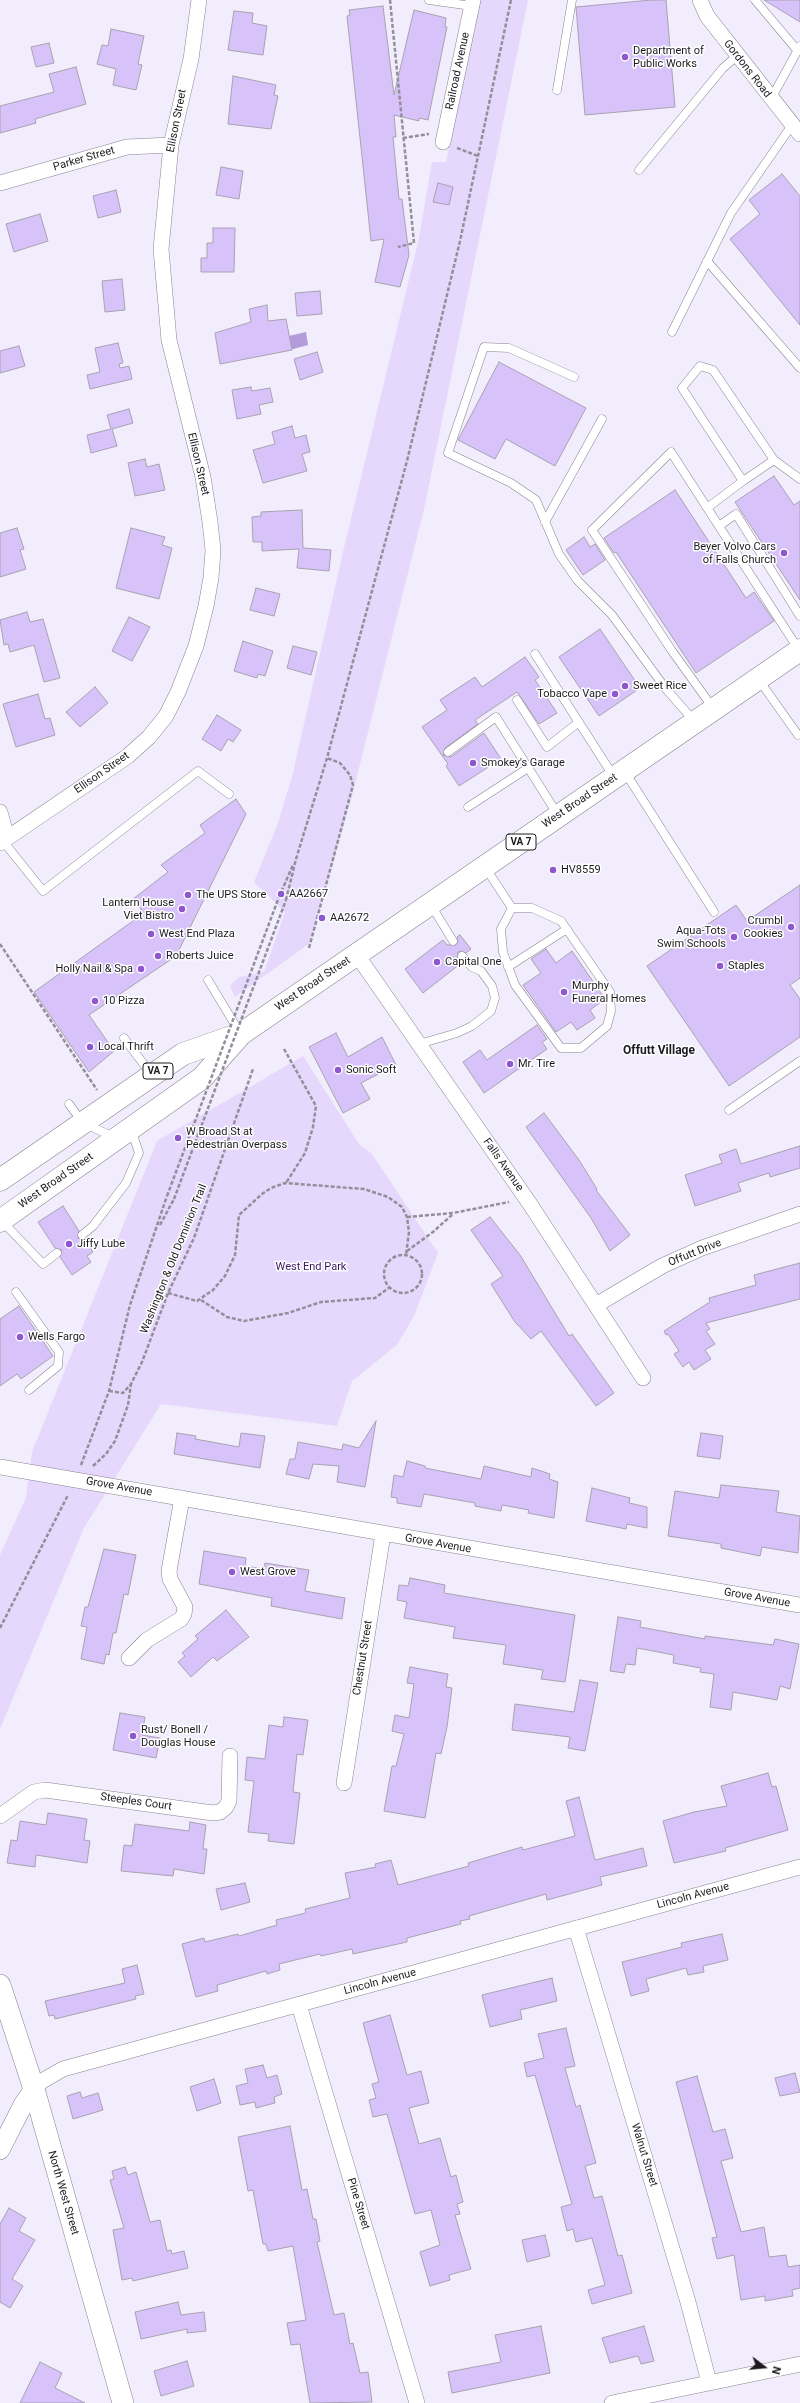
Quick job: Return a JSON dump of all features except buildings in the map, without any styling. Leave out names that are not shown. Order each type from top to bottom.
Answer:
[{"type":"main road","name":"West Broad Street","points":[[1,1220],[202,1078],[241,1034],[800,650]]},
{"type":"main road","name":"West Broad Street","points":[[0,1180],[183,1054],[241,1034]]},
{"type":"main road","name":"North West Street","points":[[0,1985],[34,2089],[124,2403]]},
{"type":"street","name":"Ellison Street","points":[[4,841],[128,756],[149,737],[166,716],[178,692],[196,646],[206,606],[211,578],[213,550],[210,522],[203,477],[169,340],[163,294],[161,242],[170,145],[191,59],[199,0]]},
{"type":"street","name":"Gordons Road","points":[[700,0],[707,16],[796,130]]},
{"type":"street","name":"Railroad Avenue","points":[[444,137],[472,3]]},
{"type":"street","name":"Parker Street","points":[[0,183],[127,147],[170,145]]},
{"type":"street","points":[[0,812],[4,841]]},
{"type":"street","name":"Falls Avenue","points":[[357,954],[526,1198],[643,1378]]},
{"type":"street","name":"Offutt Drive","points":[[596,1305],[662,1266],[702,1248],[800,1214]]},
{"type":"street","name":"Grove Avenue","points":[[0,1467],[800,1605]]},
{"type":"street","points":[[129,1658],[147,1640],[181,1618],[184,1614],[185,1607],[170,1579],[169,1571],[182,1498]]},
{"type":"street","name":"Chestnut Street","points":[[344,1783],[383,1534]]},
{"type":"street","name":"Steeples Court","points":[[0,1816],[34,1792],[45,1790],[213,1813],[220,1812],[226,1807],[229,1801],[230,1756]]},
{"type":"street","name":"Lincoln Avenue","points":[[0,2150],[23,2105],[34,2089],[42,2081],[63,2069],[800,1867]]},
{"type":"street","name":"Walnut Street","points":[[576,1928],[685,2294],[709,2382]]},
{"type":"street","name":"Pine Street","points":[[299,2005],[418,2403]]},
{"type":"street","points":[[612,2403],[800,2364]]},
{"type":"lane","points":[[428,0],[472,3]]},
{"type":"lane","points":[[557,90],[572,0]]},
{"type":"lane","points":[[755,0],[799,48],[771,99]]},
{"type":"lane","points":[[639,170],[723,68],[737,56]]},
{"type":"lane","points":[[672,332],[731,213],[796,130]]},
{"type":"lane","points":[[706,261],[800,368]]},
{"type":"lane","points":[[574,377],[509,348],[484,347],[448,453],[511,483],[536,500],[559,554],[577,580],[612,615],[666,689],[695,722]]},
{"type":"lane","points":[[743,481],[682,388],[700,366],[713,370],[774,460],[800,479]]},
{"type":"lane","points":[[546,522],[602,419]]},
{"type":"lane","points":[[714,709],[668,644],[592,530],[671,452],[800,650]]},
{"type":"lane","points":[[707,508],[774,460]]},
{"type":"lane","points":[[719,526],[736,514],[800,616]]},
{"type":"lane","points":[[535,654],[579,722],[619,774],[714,912]]},
{"type":"lane","points":[[758,679],[798,735]]},
{"type":"lane","points":[[517,700],[547,747],[579,722]]},
{"type":"lane","points":[[448,752],[496,718],[559,816]]},
{"type":"lane","points":[[468,807],[528,768]]},
{"type":"lane","points":[[4,841],[43,891],[198,771],[229,794]]},
{"type":"lane","points":[[484,867],[512,908]]},
{"type":"lane","points":[[430,904],[452,941]]},
{"type":"lane","points":[[512,908],[532,908],[561,921],[610,992],[610,1011],[607,1026],[581,1048],[561,1048],[515,985],[503,952],[501,929],[512,908]]},
{"type":"lane","points":[[508,967],[567,930]]},
{"type":"lane","points":[[419,1044],[457,1033],[472,1026],[491,1011],[495,998],[492,986],[481,971],[472,967],[462,956]]},
{"type":"lane","points":[[208,980],[241,1034]]},
{"type":"lane","points":[[124,1038],[152,1076]]},
{"type":"lane","points":[[729,1110],[800,1061]]},
{"type":"lane","points":[[68,1104],[83,1123],[124,1133],[139,1153],[126,1183],[93,1226],[82,1235]]},
{"type":"lane","points":[[1,1220],[43,1264],[58,1253]]},
{"type":"lane","points":[[16,1292],[59,1352],[58,1366],[29,1390]]},
{"type":"path","points":[[390,0],[414,243],[398,247]]},
{"type":"path","points":[[157,1231],[174,1199],[286,900],[296,859],[327,758],[407,461],[478,156],[511,0]]},
{"type":"path","points":[[403,138],[444,137],[478,156]]},
{"type":"path","points":[[308,948],[353,785],[350,775],[340,763],[327,758]]},
{"type":"path","points":[[0,1628],[76,1479],[109,1391],[130,1305],[157,1231],[167,1196],[279,897],[296,859]]},
{"type":"path","points":[[0,944],[98,1092]]},
{"type":"path","points":[[284,1049],[316,1106],[306,1153],[285,1183]]},
{"type":"path","name":"Washington & Old Dominion Trail","points":[[76,1479],[99,1462],[115,1441],[128,1405],[131,1384],[142,1362],[168,1293],[194,1238],[253,1069]]},
{"type":"path","points":[[201,1300],[213,1290],[232,1264],[235,1255],[239,1215],[262,1194],[271,1188],[285,1183],[353,1188],[380,1193],[395,1201],[407,1217],[409,1232],[406,1255]]},
{"type":"path","points":[[407,1217],[453,1214],[526,1198]]},
{"type":"path","points":[[407,1251],[433,1232],[453,1214]]},
{"type":"path","points":[[406,1255],[418,1263],[420,1268],[420,1281],[412,1290],[400,1292],[390,1287],[384,1276],[386,1264],[396,1256],[406,1255]]},
{"type":"path","points":[[168,1293],[190,1300],[201,1300],[227,1317],[244,1321],[288,1313],[321,1302],[375,1298],[390,1287]]},
{"type":"path","points":[[109,1391],[123,1393],[131,1384]]},
{"type":"green space","points":[[480,0],[528,0],[424,509],[351,800],[310,943],[235,997],[230,986],[239,977],[264,972],[285,912],[254,882],[277,826],[292,777],[343,552],[419,238],[432,162],[446,162]]},
{"type":"green space","name":"West End Park","points":[[303,1056],[359,1144],[372,1154],[438,1253],[414,1316],[397,1345],[352,1381],[337,1426],[161,1404],[84,1528],[0,1729],[0,1555],[26,1498],[32,1452],[157,1141]]},
{"type":"shaded area","points":[[306,332],[308,345],[282,352],[280,338]]},
{"type":"place","name":"Department of Public Works","points":[[625,57]]},
{"type":"place","name":"Beyer Volvo Cars of Falls Church","points":[[784,553]]},
{"type":"place","name":"Sweet Rice","points":[[625,686]]},
{"type":"place","name":"Tobacco Vape","points":[[615,694]]},
{"type":"place","name":"Smokey's Garage","points":[[473,763]]},
{"type":"place","name":"HV8559","points":[[553,870]]},
{"type":"place","name":"AA2667","points":[[281,894]]},
{"type":"place","name":"The UPS Store","points":[[188,895]]},
{"type":"place","name":"Lantern House Viet Bistro","points":[[182,909]]},
{"type":"place","name":"AA2672","points":[[322,918]]},
{"type":"place","name":"Crumbl Cookies","points":[[791,927]]},
{"type":"place","name":"West End Plaza","points":[[151,934]]},
{"type":"place","name":"Aqua-Tots Swim Schools","points":[[734,937]]},
{"type":"place","name":"Roberts Juice","points":[[158,956]]},
{"type":"place","name":"Capital One","points":[[437,962]]},
{"type":"place","name":"Staples","points":[[720,966]]},
{"type":"place","name":"Holly Nail & Spa","points":[[141,969]]},
{"type":"place","name":"Murphy Funeral Homes","points":[[564,992]]},
{"type":"place","name":"10 Pizza","points":[[95,1001]]},
{"type":"place","name":"Local Thrift","points":[[90,1047]]},
{"type":"place","name":"Mr. Tire","points":[[510,1064]]},
{"type":"place","name":"Sonic Soft","points":[[338,1070]]},
{"type":"place","name":"W Broad St at Pedestrian Overpass","points":[[178,1138]]},
{"type":"place","name":"Jiffy Lube","points":[[69,1244]]},
{"type":"place","name":"Wells Fargo","points":[[20,1337]]},
{"type":"place","name":"West Grove","points":[[232,1572]]},
{"type":"place","name":"Rust/ Bonell / Douglas House","points":[[133,1736]]},
{"type":"district","name":"Offutt Village","points":[[659,1051]]}]
